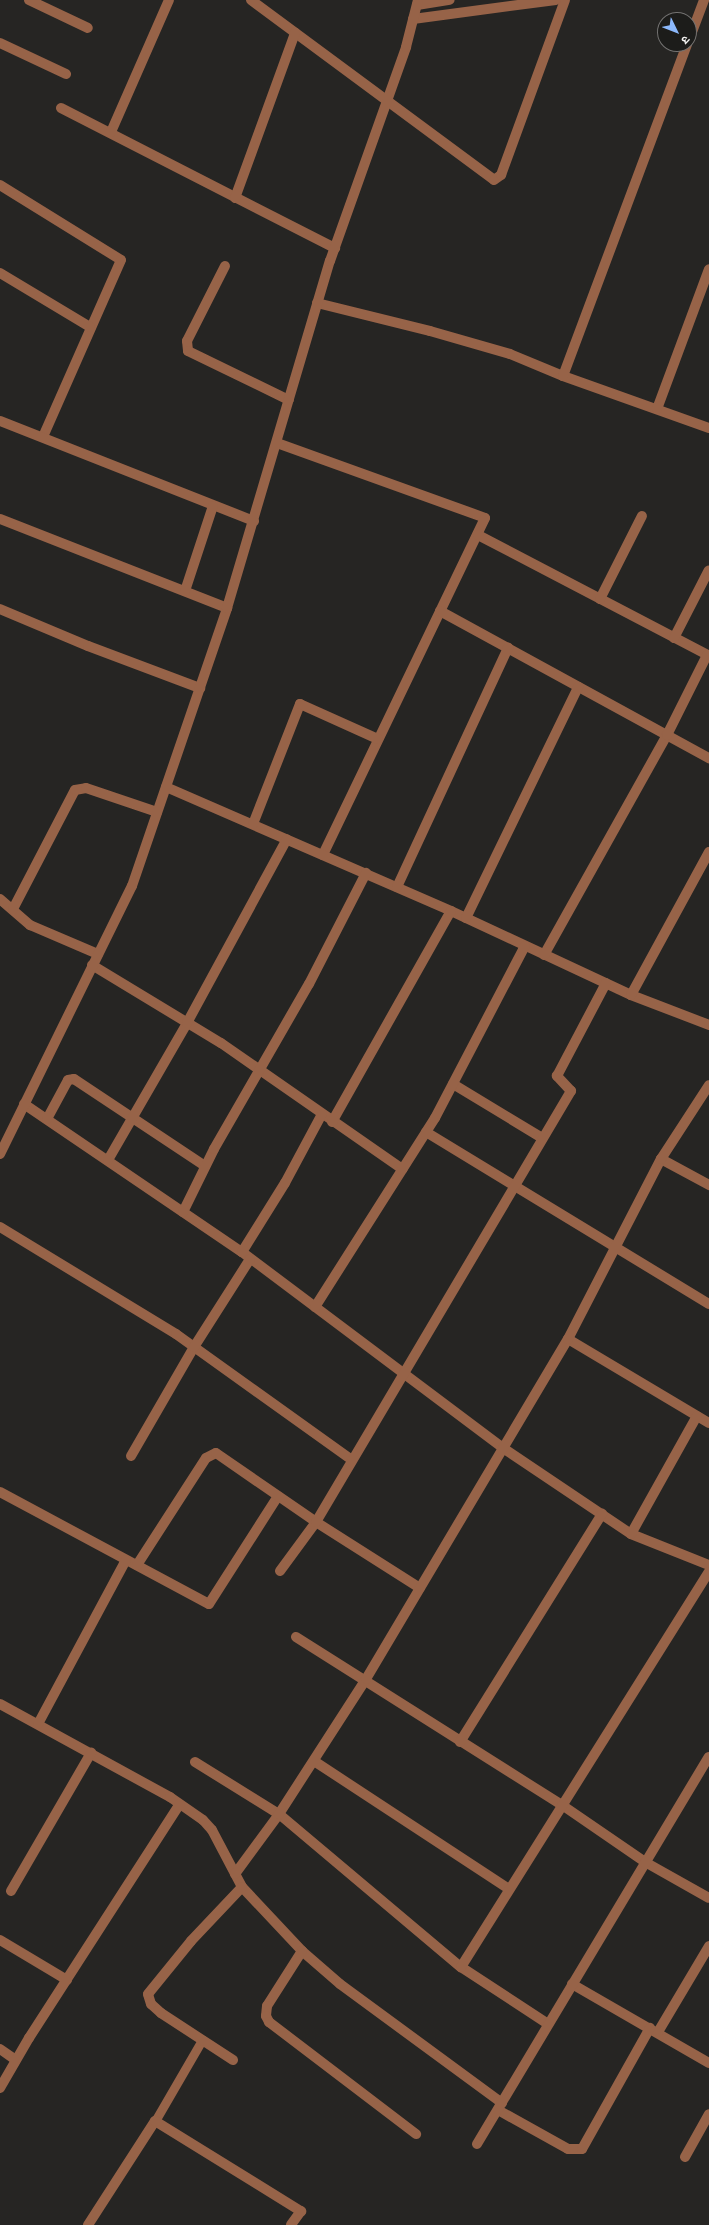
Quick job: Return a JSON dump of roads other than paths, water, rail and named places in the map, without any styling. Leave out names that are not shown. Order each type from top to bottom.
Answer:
[{"type":"street","points":[[29,0],[88,28]]},
{"type":"street","points":[[111,132],[170,0]]},
{"type":"street","points":[[251,0],[387,100],[490,179],[498,179],[565,0]]},
{"type":"street","points":[[0,1154],[132,886],[228,608],[334,248],[387,100],[417,3],[450,0]]},
{"type":"street","points":[[413,19],[556,0]]},
{"type":"street","points":[[697,19],[704,0]]},
{"type":"street","points":[[235,198],[295,33]]},
{"type":"street","points":[[0,43],[66,74]]},
{"type":"street","points":[[564,376],[684,52]]},
{"type":"street","points":[[61,108],[111,132],[235,198],[334,248]]},
{"type":"street","points":[[0,185],[121,260],[90,327],[43,438]]},
{"type":"street","points":[[225,266],[187,341],[188,351],[289,400]]},
{"type":"street","points":[[657,409],[709,269]]},
{"type":"street","points":[[0,272],[90,327]]},
{"type":"street","points":[[317,303],[475,343],[510,354],[564,376],[709,428]]},
{"type":"street","points":[[0,421],[254,521]]},
{"type":"street","points":[[277,443],[485,518],[323,855]]},
{"type":"street","points":[[185,591],[213,506]]},
{"type":"street","points":[[600,599],[642,516]]},
{"type":"street","points":[[0,519],[228,608]]},
{"type":"street","points":[[478,535],[708,655],[667,735],[544,955]]},
{"type":"street","points":[[674,638],[709,570]]},
{"type":"street","points":[[0,609],[88,646],[200,688]]},
{"type":"street","points":[[440,611],[709,758]]},
{"type":"street","points":[[397,887],[508,648]]},
{"type":"street","points":[[466,918],[578,686]]},
{"type":"street","points":[[253,824],[300,704],[378,739]]},
{"type":"street","points":[[166,787],[366,873],[631,994],[709,1025]]},
{"type":"street","points":[[13,909],[74,790],[86,788],[157,812]]},
{"type":"street","points":[[108,1160],[187,1023],[287,839]]},
{"type":"street","points":[[631,994],[709,852]]},
{"type":"street","points":[[183,1212],[205,1166],[309,984],[366,873]]},
{"type":"street","points":[[0,899],[13,909],[21,920],[98,954]]},
{"type":"street","points":[[332,1122],[450,911]]},
{"type":"street","points":[[315,1307],[426,1132],[526,946]]},
{"type":"street","points":[[92,966],[187,1023],[259,1070],[332,1122],[402,1169]]},
{"type":"street","points":[[280,1571],[316,1522],[402,1373],[571,1091],[557,1076],[606,983]]},
{"type":"street","points":[[47,1119],[71,1079],[133,1117],[205,1166]]},
{"type":"street","points":[[453,1084],[542,1138]]},
{"type":"street","points":[[235,1874],[279,1814],[366,1679],[568,1339],[616,1249],[661,1159],[709,1085]]},
{"type":"street","points":[[24,1104],[108,1160],[246,1256],[503,1448],[631,1534],[709,1565]]},
{"type":"street","points":[[131,1456],[246,1256],[322,1114]]},
{"type":"street","points":[[426,1132],[515,1184],[616,1249],[709,1304]]},
{"type":"street","points":[[661,1159],[709,1185]]},
{"type":"street","points":[[0,1227],[194,1347],[352,1460]]},
{"type":"street","points":[[568,1339],[709,1422]]},
{"type":"street","points":[[631,1534],[697,1416]]},
{"type":"street","points":[[137,1565],[210,1454],[222,1455],[316,1522],[420,1588]]},
{"type":"street","points":[[2,1497],[137,1565],[209,1604],[278,1496]]},
{"type":"street","points":[[460,1742],[602,1514]]},
{"type":"street","points":[[38,1724],[126,1560]]},
{"type":"street","points":[[461,1966],[709,1572]]},
{"type":"street","points":[[296,1636],[366,1679],[460,1742],[562,1805],[645,1862],[709,1898]]},
{"type":"street","points":[[0,1704],[91,1753],[180,1804],[212,1830],[242,1887],[302,1951],[340,1984],[500,2106],[568,2149],[582,2149],[654,2030],[709,1946]]},
{"type":"street","points":[[11,1892],[91,1753]]},
{"type":"street","points":[[478,2144],[548,2024],[709,1757]]},
{"type":"street","points":[[314,1761],[509,1889]]},
{"type":"street","points":[[195,1762],[279,1814],[461,1966],[548,2024]]},
{"type":"street","points":[[0,2088],[16,2060],[180,1804]]},
{"type":"street","points":[[233,2060],[161,2013],[151,2004],[148,1994],[191,1941],[242,1887]]},
{"type":"street","points":[[0,1940],[67,1980]]},
{"type":"street","points":[[302,1951],[267,2006],[266,2016],[269,2022],[416,2134]]},
{"type":"street","points":[[572,1984],[709,2063]]},
{"type":"street","points":[[0,2049],[16,2060]]},
{"type":"street","points":[[685,2157],[709,2114]]},
{"type":"street","points":[[88,2225],[154,2121],[301,2211],[291,2225]]},
{"type":"lane","points":[[154,2121],[202,2040]]}]
